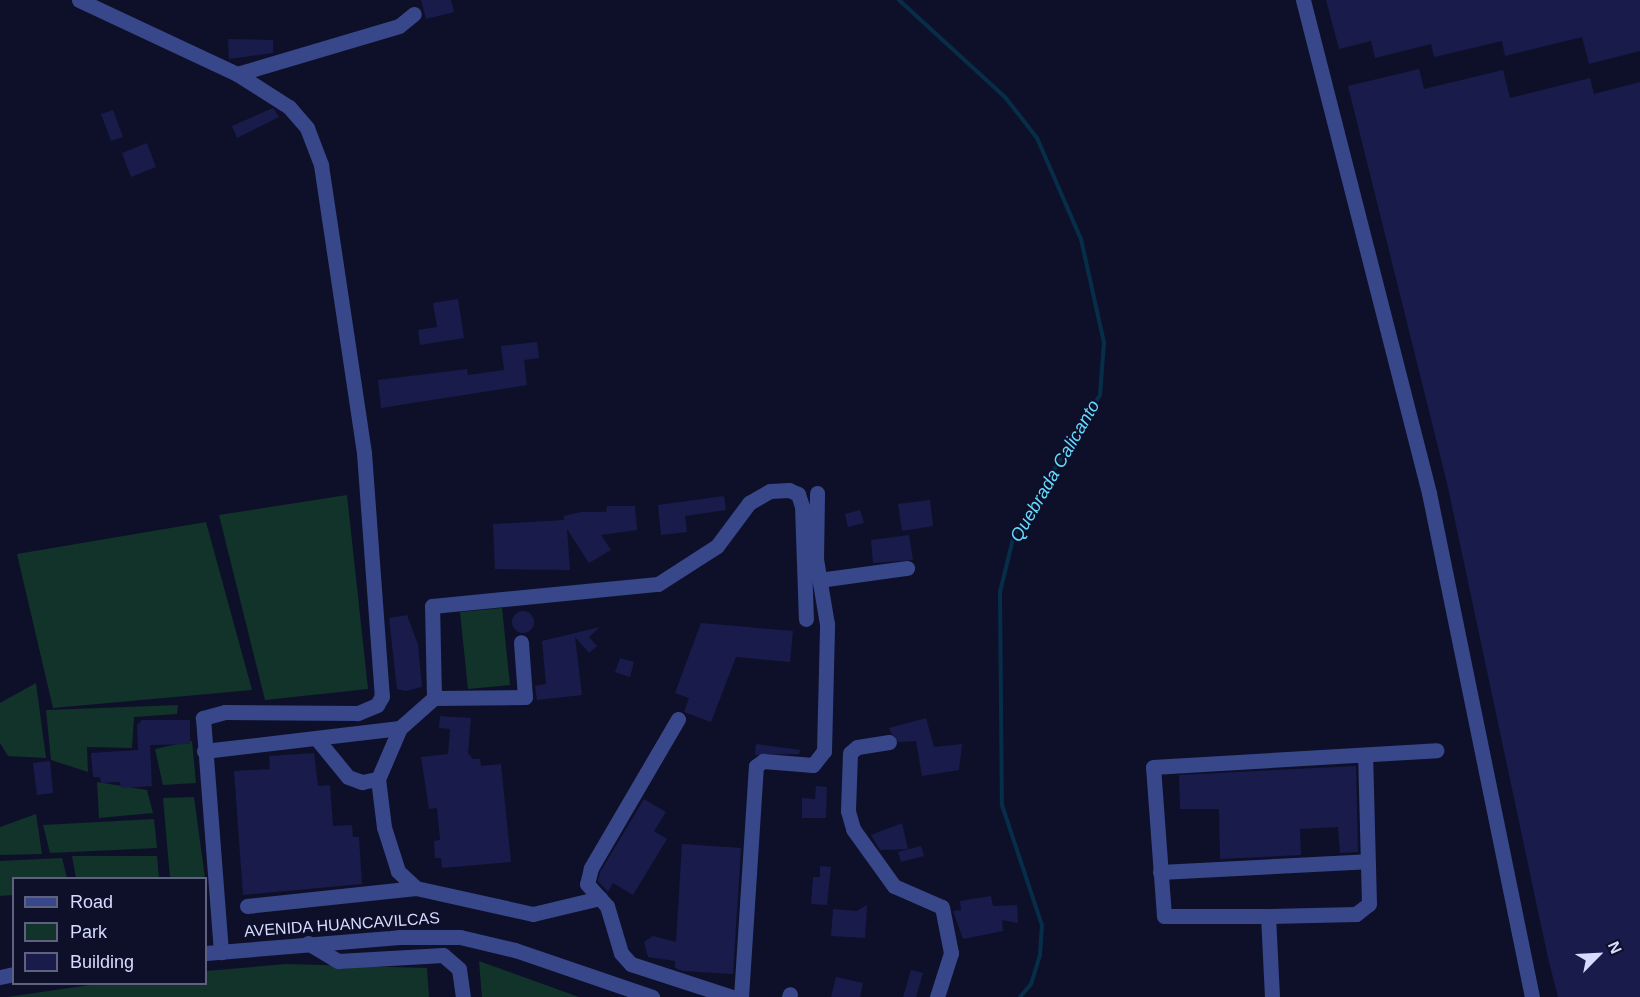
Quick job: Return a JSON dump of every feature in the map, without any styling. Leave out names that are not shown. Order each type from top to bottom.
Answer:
[{"type":"street","points":[[79,0],[237,74],[289,107],[307,128],[321,165],[363,453],[382,696],[377,705],[358,713],[208,714],[202,726],[213,953]]},
{"type":"street","points":[[1303,0],[1429,493],[1532,997]]},
{"type":"street","points":[[237,74],[399,26],[414,14]]},
{"type":"street","points":[[434,698],[432,606],[658,584],[717,546],[749,502],[770,491],[789,490],[801,500],[806,619]]},
{"type":"street","points":[[741,997],[756,766],[763,761],[813,765],[823,756],[827,624],[819,580],[817,493]]},
{"type":"street","points":[[819,580],[906,568]]},
{"type":"street","points":[[416,888],[398,871],[384,827],[378,779],[400,728],[434,698],[525,697],[521,642]]},
{"type":"street","points":[[678,719],[586,877],[590,889],[610,912],[621,953],[631,964],[732,997]]},
{"type":"street","points":[[204,751],[400,728]]},
{"type":"street","points":[[316,738],[348,777],[362,782],[378,779]]},
{"type":"street","points":[[889,742],[857,747],[850,753],[848,811],[853,829],[894,886],[942,907],[951,953],[937,997]]},
{"type":"street","points":[[1365,756],[1369,904],[1363,912],[1167,918],[1160,872],[1154,767],[1436,750]]},
{"type":"street","points":[[1160,872],[1367,861]]},
{"type":"street","points":[[248,906],[416,888],[533,914],[600,898]]},
{"type":"street","points":[[1268,916],[1272,997]]},
{"type":"street","name":"AVENIDA HUANCAVILCAS","points":[[213,953],[308,943],[460,937],[515,950],[652,997]]},
{"type":"street","points":[[308,943],[338,961],[443,955],[459,969],[463,997]]},
{"type":"green space","points":[[347,495],[368,689],[265,700],[219,515]]},
{"type":"green space","points":[[206,522],[252,690],[53,708],[17,554]]},
{"type":"green space","points":[[502,608],[510,685],[468,689],[460,612]]},
{"type":"green space","points":[[36,683],[46,758],[8,756],[0,743],[0,703]]},
{"type":"green space","points":[[178,705],[177,714],[134,717],[132,748],[87,747],[88,772],[51,760],[46,710]]},
{"type":"green space","points":[[192,741],[196,783],[163,785],[155,749]]},
{"type":"green space","points":[[97,782],[147,790],[153,813],[99,818]]},
{"type":"green space","points":[[194,797],[205,877],[170,877],[163,798]]},
{"type":"green space","points":[[36,814],[42,854],[0,855],[0,827]]},
{"type":"green space","points":[[154,819],[157,848],[50,853],[43,825]]},
{"type":"green space","points":[[72,856],[157,856],[159,877],[76,877]]},
{"type":"green space","points":[[62,858],[67,877],[12,877],[12,895],[0,896],[0,861]]},
{"type":"green space","points":[[479,961],[579,997],[482,997]]},
{"type":"green space","points":[[287,964],[427,968],[429,997],[7,997],[90,985],[207,985],[207,971]]},
{"type":"building","points":[[421,0],[451,0],[454,12],[426,19]]},
{"type":"building","points":[[1326,0],[1640,0],[1640,51],[1589,64],[1582,37],[1505,56],[1502,41],[1434,57],[1431,44],[1375,58],[1371,41],[1339,49]]},
{"type":"building","points":[[228,39],[273,40],[273,53],[229,59]]},
{"type":"building","points":[[1419,69],[1424,89],[1503,70],[1510,98],[1590,78],[1594,94],[1640,82],[1640,997],[1558,997],[1548,958],[1447,483],[1348,86]]},
{"type":"building","points":[[273,108],[279,117],[237,138],[232,126]]},
{"type":"building","points":[[113,110],[123,137],[111,141],[101,114]]},
{"type":"building","points":[[147,143],[156,167],[131,177],[122,153]]},
{"type":"building","points":[[458,299],[464,338],[420,345],[418,330],[437,327],[433,303]]},
{"type":"building","points":[[537,342],[539,358],[524,360],[527,385],[381,408],[378,380],[467,369],[468,375],[504,370],[501,346]]},
{"type":"building","points":[[724,496],[726,510],[685,516],[687,532],[661,535],[658,505]]},
{"type":"building","points":[[930,500],[933,526],[902,531],[898,504]]},
{"type":"building","points":[[607,506],[635,506],[637,530],[601,535],[611,550],[589,563],[567,529],[570,570],[495,569],[493,524],[564,520],[564,516],[581,512],[606,512]]},
{"type":"building","points":[[860,510],[864,523],[848,527],[845,514]]},
{"type":"building","points":[[909,535],[913,560],[873,563],[871,540]]},
{"type":"building","points":[[523,611],[531,614],[534,622],[531,630],[523,633],[515,630],[512,622],[515,614]]},
{"type":"building","points":[[407,615],[418,645],[422,687],[406,691],[397,689],[389,618]]},
{"type":"building","points":[[701,623],[793,631],[790,662],[736,657],[711,722],[684,712],[689,698],[675,693]]},
{"type":"building","points":[[600,627],[589,637],[597,646],[589,653],[575,637],[582,695],[537,700],[535,686],[546,684],[542,641]]},
{"type":"building","points":[[620,658],[634,662],[630,677],[615,672]]},
{"type":"building","points":[[440,716],[471,718],[468,753],[473,759],[480,759],[481,766],[501,764],[511,862],[442,868],[441,858],[435,858],[434,841],[440,840],[437,808],[429,809],[421,757],[448,754],[450,729],[439,728]]},
{"type":"building","points":[[926,718],[934,747],[962,744],[959,770],[922,776],[916,741],[899,742],[889,728]]},
{"type":"building","points":[[142,720],[190,720],[190,744],[150,745],[152,786],[121,788],[120,782],[101,783],[100,777],[93,777],[91,753],[138,750],[137,725]]},
{"type":"building","points":[[756,744],[800,750],[799,754],[755,755]]},
{"type":"building","points":[[314,753],[318,786],[330,785],[333,826],[352,825],[353,837],[359,837],[362,884],[243,895],[234,771],[270,769],[269,756]]},
{"type":"building","points":[[50,761],[53,793],[37,795],[33,763]]},
{"type":"building","points":[[1356,766],[1358,852],[1340,853],[1338,827],[1300,829],[1301,855],[1220,859],[1219,809],[1180,809],[1179,775]]},
{"type":"building","points":[[816,786],[827,787],[826,818],[802,818],[802,798],[815,799]]},
{"type":"building","points":[[644,799],[666,812],[654,831],[667,839],[633,895],[613,883],[608,892],[598,881],[600,872]]},
{"type":"building","points":[[902,823],[908,849],[880,850],[871,835]]},
{"type":"building","points":[[682,844],[741,848],[733,974],[683,971],[675,968],[675,961],[648,957],[644,942],[653,936],[676,942]]},
{"type":"building","points":[[921,846],[924,856],[901,862],[898,852]]},
{"type":"building","points":[[820,866],[831,867],[827,905],[811,904],[813,877],[820,877]]},
{"type":"building","points":[[991,896],[993,906],[1017,905],[1018,923],[1002,920],[1003,931],[963,939],[953,911],[961,910],[960,901]]},
{"type":"building","points":[[867,905],[865,938],[831,936],[833,909],[857,911]]},
{"type":"building","points":[[911,970],[923,973],[916,997],[903,997]]},
{"type":"building","points":[[836,977],[863,983],[860,997],[831,997]]},
{"type":"waterway","name":"Quebrada Calicanto","points":[[899,0],[1005,97],[1037,138],[1081,239],[1104,343],[1100,395],[1014,535],[1000,592],[1002,805],[1042,925],[1040,955],[1031,984],[1020,997]]}]
